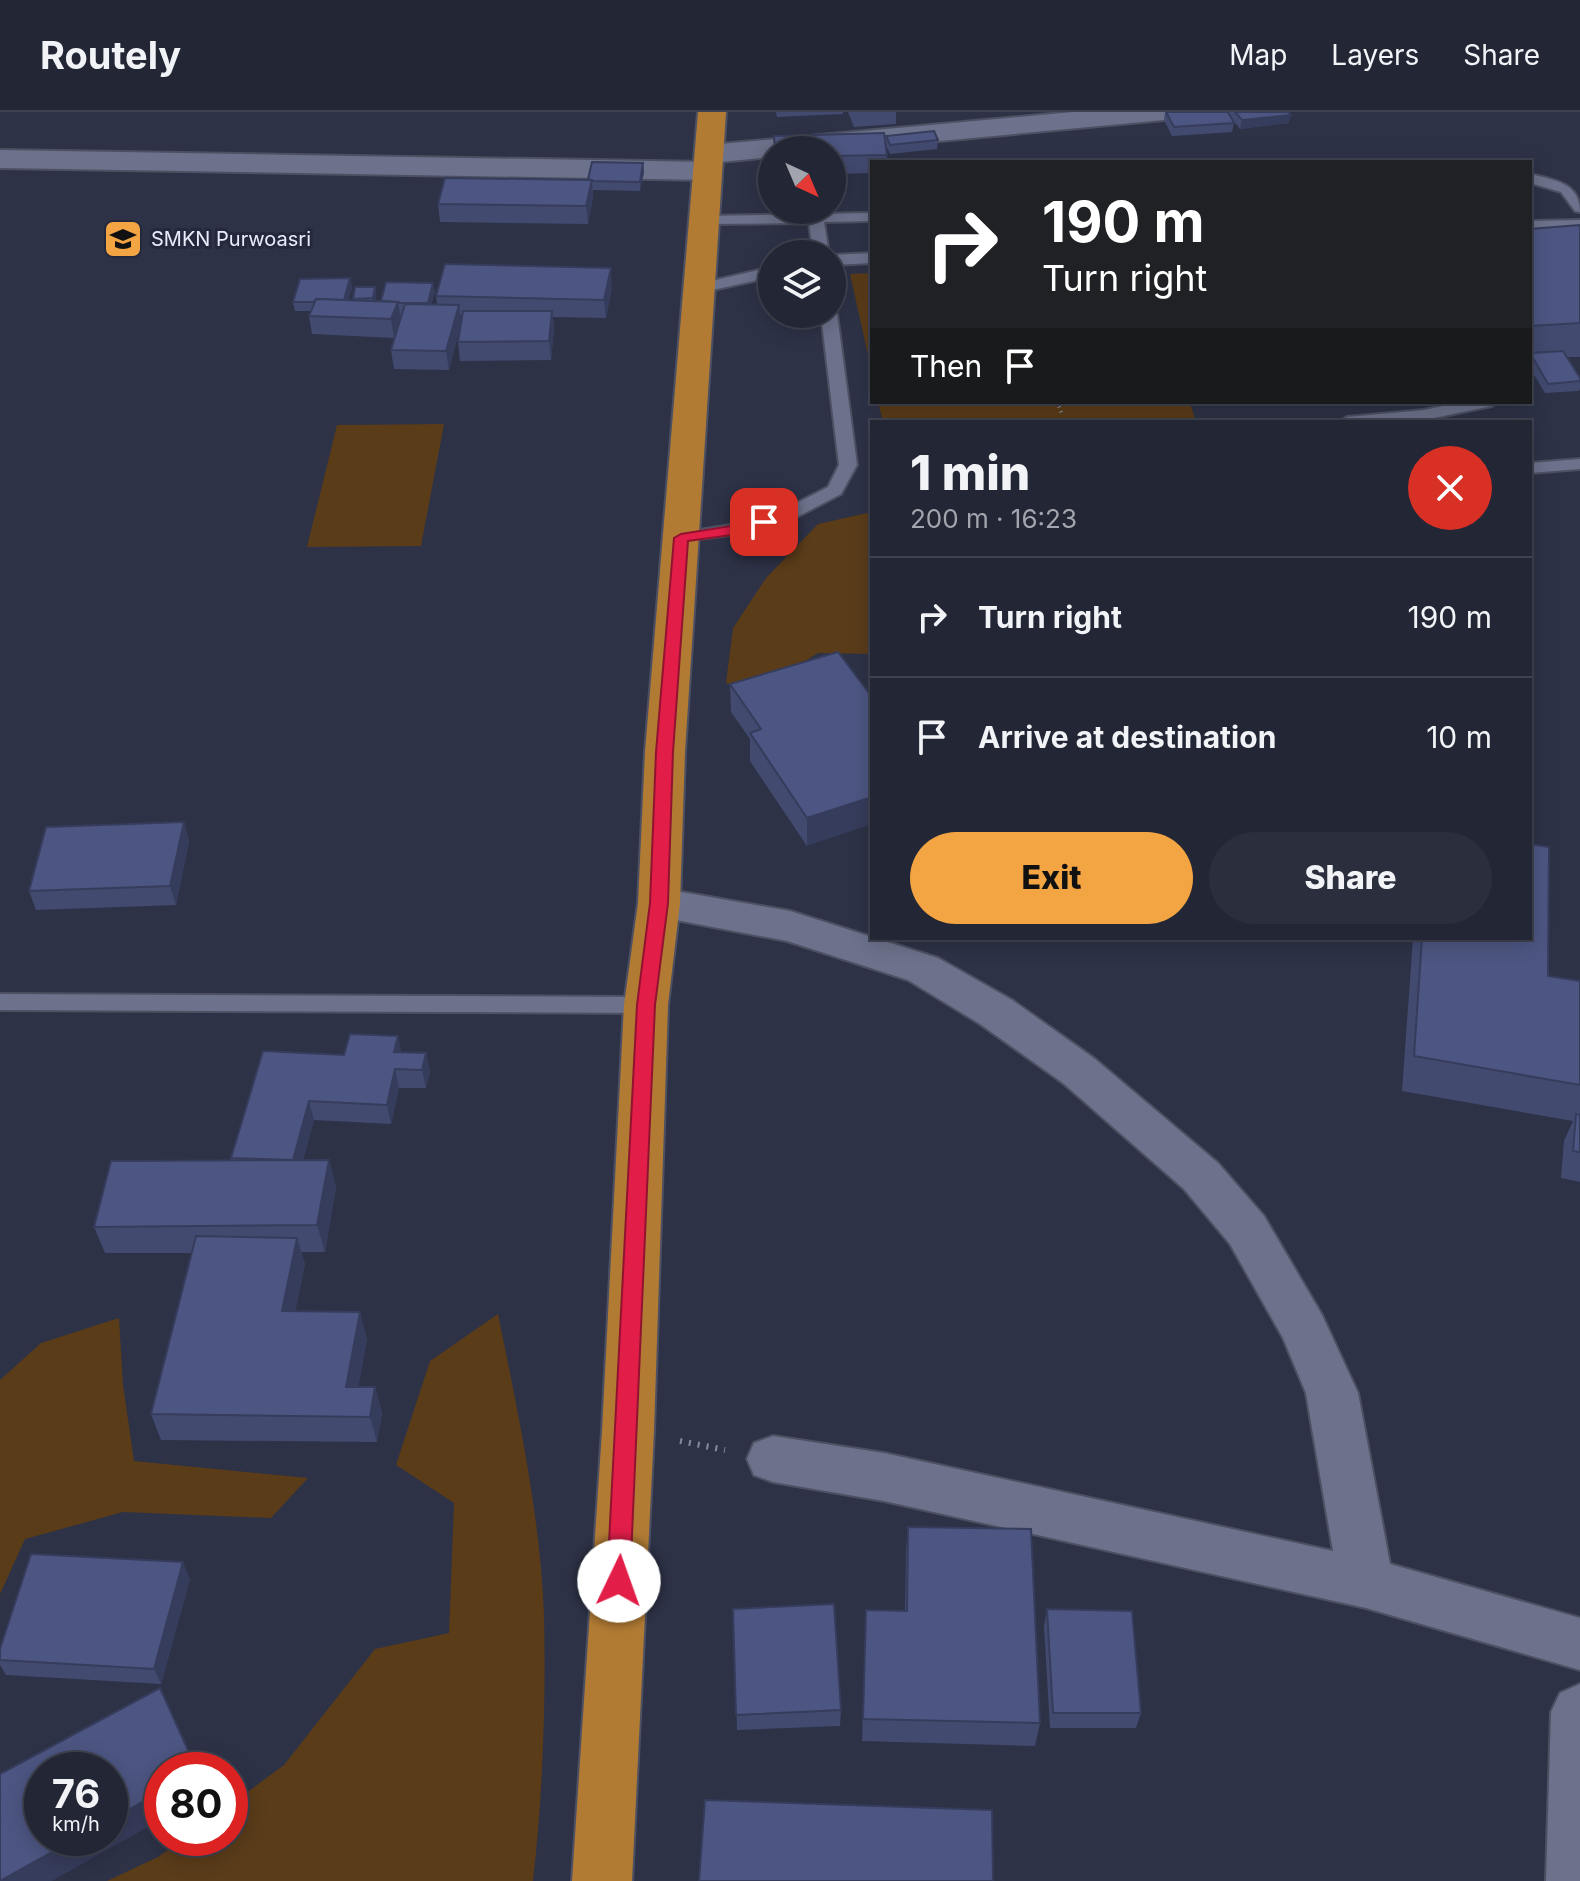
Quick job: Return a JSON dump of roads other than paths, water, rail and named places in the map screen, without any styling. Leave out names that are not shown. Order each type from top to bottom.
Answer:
[{"type":"highway","points":[[602,1881],[628,1431],[646,1005],[659,903],[665,752],[710,146]]},
{"type":"street","points":[[0,159],[710,146],[1164,112]]},
{"type":"street","points":[[659,903],[790,926],[923,969],[996,1012],[1079,1071],[1201,1176],[1247,1230],[1304,1330],[1332,1393],[1366,1583]]},
{"type":"street","points":[[773,1459],[884,1477],[1366,1583],[1580,1644]]},
{"type":"street","points":[[1576,1881],[1580,1712]]},
{"type":"lane","points":[[1532,179],[1566,189],[1580,208]]},
{"type":"lane","points":[[846,218],[870,217]]},
{"type":"lane","points":[[706,220],[758,220]]},
{"type":"lane","points":[[1532,225],[1580,224]]},
{"type":"lane","points":[[846,259],[870,258]]},
{"type":"lane","points":[[699,288],[758,275]]},
{"type":"lane","points":[[681,538],[751,526],[789,514],[835,490],[848,465],[831,328]]},
{"type":"lane","points":[[1369,420],[1424,415],[1476,404]]},
{"type":"lane","points":[[1532,468],[1580,464]]},
{"type":"lane","points":[[0,1002],[646,1005]]},
{"type":"place","name":"SMKN Purwoasri","points":[[123,239]]}]
